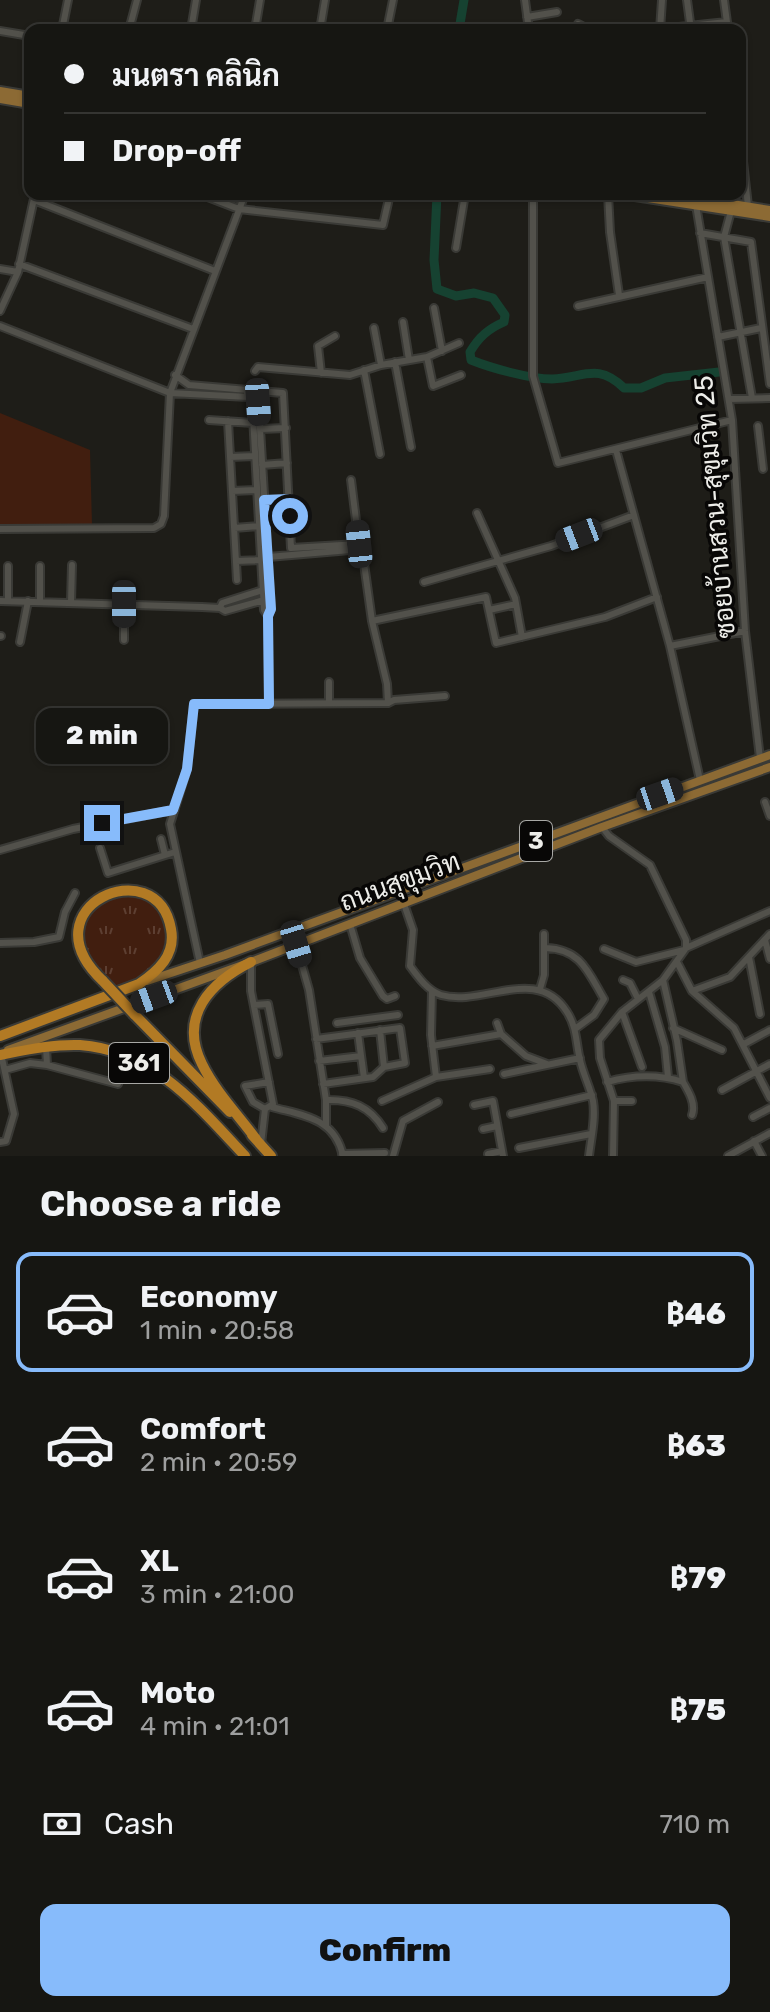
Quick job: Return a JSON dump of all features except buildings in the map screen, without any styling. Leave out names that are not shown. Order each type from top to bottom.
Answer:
[{"type":"highway","name":"361","points":[[139,984],[155,973],[167,958],[172,933],[166,914],[157,902],[141,892],[128,890],[109,893],[94,901],[85,911],[79,926],[80,952],[103,981],[271,1156]]},
{"type":"highway","points":[[251,962],[228,974],[206,995],[194,1032],[202,1066],[258,1142]]},
{"type":"highway","name":"ถนนสุขุมวิท","points":[[0,1036],[139,984]]},
{"type":"highway","name":"361","points":[[0,1054],[80,1045],[115,1052],[148,1067],[185,1093],[245,1156]]},
{"type":"main road","points":[[0,91],[24,95]]},
{"type":"main road","points":[[0,99],[24,103]]},
{"type":"main road","points":[[685,200],[696,205],[770,217]]},
{"type":"main road","points":[[702,200],[770,210]]},
{"type":"main road","name":"ถนนสุขุมวิท","points":[[139,984],[380,899],[765,756]]},
{"type":"main road","name":"ถนนสุขุมวิท","points":[[0,1054],[251,962],[602,827],[770,767]]},
{"type":"main road","points":[[380,899],[379,906],[385,911]]},
{"type":"street","points":[[63,24],[68,0]]},
{"type":"street","points":[[131,24],[137,0]]},
{"type":"street","points":[[192,24],[196,0]]},
{"type":"street","points":[[256,24],[260,0]]},
{"type":"street","points":[[321,24],[325,0]]},
{"type":"street","points":[[388,24],[393,0]]},
{"type":"street","points":[[525,0],[528,24]]},
{"type":"street","points":[[660,24],[662,0]]},
{"type":"street","points":[[687,0],[690,24]]},
{"type":"street","points":[[724,0],[727,24]]},
{"type":"street","points":[[527,17],[557,12]]},
{"type":"street","points":[[0,31],[24,35]]},
{"type":"street","points":[[746,189],[748,206]]},
{"type":"street","points":[[0,311],[18,272],[34,200]]},
{"type":"street","points":[[42,200],[215,271]]},
{"type":"street","points":[[217,200],[239,209],[383,225],[389,200]]},
{"type":"street","points":[[0,529],[154,528],[161,524],[164,516],[170,393],[243,200]]},
{"type":"street","points":[[456,248],[464,200]]},
{"type":"street","points":[[533,200],[532,370],[558,463],[732,420]]},
{"type":"street","points":[[608,200],[619,295]]},
{"type":"street","name":"ซอยบ้านสวน-สุขุมวิท 25","points":[[696,205],[732,420],[745,631],[765,756]]},
{"type":"street","points":[[731,211],[724,237],[752,398]]},
{"type":"street","points":[[700,233],[751,242],[770,384]]},
{"type":"street","points":[[19,264],[193,329]]},
{"type":"street","points":[[0,269],[18,272]]},
{"type":"street","points":[[578,306],[708,277]]},
{"type":"street","points":[[434,308],[442,351]]},
{"type":"street","points":[[403,322],[409,360]]},
{"type":"street","points":[[0,326],[170,393],[283,393],[291,548],[359,544],[351,480]]},
{"type":"street","points":[[374,328],[381,365]]},
{"type":"street","points":[[718,337],[761,328]]},
{"type":"street","points":[[321,373],[318,346],[335,336]]},
{"type":"street","points":[[264,547],[259,526],[257,490],[262,465],[260,429],[251,378],[258,367],[350,375],[381,365],[427,357],[459,343]]},
{"type":"street","points":[[427,357],[433,386],[461,375]]},
{"type":"street","points":[[395,362],[411,447]]},
{"type":"street","points":[[364,370],[380,454]]},
{"type":"street","points":[[175,375],[189,385],[209,392]]},
{"type":"street","points":[[253,393],[255,456],[264,500],[264,547],[271,609],[268,616]]},
{"type":"street","points":[[729,399],[770,398]]},
{"type":"street","points":[[209,420],[253,423]]},
{"type":"street","points":[[228,421],[237,580]]},
{"type":"street","points":[[758,426],[763,469]]},
{"type":"street","points":[[260,429],[286,428]]},
{"type":"street","points":[[616,450],[670,646],[700,780]]},
{"type":"street","points":[[230,457],[255,456]]},
{"type":"street","points":[[262,465],[287,463]]},
{"type":"street","points":[[232,491],[257,490]]},
{"type":"street","points":[[264,500],[289,499]]},
{"type":"street","points":[[477,513],[516,604],[522,637]]},
{"type":"street","points":[[424,582],[551,546],[634,515]]},
{"type":"street","points":[[234,528],[259,526]]},
{"type":"street","points":[[236,561],[362,549],[388,703]]},
{"type":"street","points":[[265,558],[263,590],[268,616],[269,704]]},
{"type":"street","points":[[71,602],[72,565]]},
{"type":"street","points":[[8,566],[8,601]]},
{"type":"street","points":[[40,566],[40,602]]},
{"type":"street","points":[[220,608],[222,603],[263,590]]},
{"type":"street","points":[[372,621],[486,597],[496,643],[605,617],[657,597]]},
{"type":"street","points":[[0,601],[220,608],[225,611],[264,600]]},
{"type":"street","points":[[20,642],[28,601]]},
{"type":"street","points":[[124,604],[124,640]]},
{"type":"street","points":[[489,610],[516,604]]},
{"type":"street","points":[[670,646],[745,631]]},
{"type":"street","points":[[329,682],[329,703]]},
{"type":"street","points":[[200,963],[170,824],[187,769],[194,704],[388,703],[445,696]]},
{"type":"street","points":[[765,802],[770,816]]},
{"type":"street","points":[[0,850],[73,829],[173,810]]},
{"type":"street","points":[[602,827],[609,836],[650,865],[686,940],[685,949],[663,980],[622,1012],[599,1040],[600,1058],[614,1101],[613,1156]]},
{"type":"street","points":[[161,839],[165,855]]},
{"type":"street","points":[[100,848],[108,873],[175,852]]},
{"type":"street","points":[[0,943],[34,942],[59,937],[65,912],[75,893]]},
{"type":"street","points":[[404,904],[412,922],[416,974],[432,991],[443,996],[461,996],[501,990],[540,989],[559,1002],[568,1013],[592,1095],[589,1156]]},
{"type":"street","points":[[604,949],[636,962],[685,949],[770,911]]},
{"type":"street","points":[[350,924],[360,958],[383,996],[387,999],[395,996]]},
{"type":"street","points":[[540,989],[546,948],[544,934]]},
{"type":"street","points":[[692,991],[730,977],[767,937]]},
{"type":"street","points":[[767,937],[770,959]]},
{"type":"street","points":[[296,944],[306,977],[326,1100],[326,1126]]},
{"type":"street","points":[[546,948],[561,949],[575,956],[604,999],[594,1015],[575,1029]]},
{"type":"street","points":[[749,957],[760,1014]]},
{"type":"street","points":[[251,962],[254,1005],[269,1082],[268,1108],[258,1142]]},
{"type":"street","points":[[677,962],[692,991],[734,1028],[770,1098]]},
{"type":"street","points":[[623,980],[630,983],[638,999]]},
{"type":"street","points":[[663,980],[683,1082],[692,1100],[692,1115]]},
{"type":"street","points":[[432,991],[430,1015],[436,1077]]},
{"type":"street","points":[[649,992],[665,1047],[668,1077]]},
{"type":"street","points":[[254,1005],[268,1004],[278,1054]]},
{"type":"street","points":[[323,1084],[367,1078],[384,1067],[405,1063],[398,1012],[337,1023]]},
{"type":"street","points":[[622,1012],[642,1067]]},
{"type":"street","points":[[497,1023],[501,1034],[526,1056],[547,1064]]},
{"type":"street","points":[[316,1039],[400,1028]]},
{"type":"street","points":[[673,1028],[722,1050]]},
{"type":"street","points":[[380,1030],[384,1067]]},
{"type":"street","points":[[744,1044],[770,1030]]},
{"type":"street","points":[[358,1033],[361,1056],[371,1086]]},
{"type":"street","points":[[432,1046],[501,1034]]},
{"type":"street","points":[[46,1047],[47,1065]]},
{"type":"street","points":[[0,1054],[14,1114],[6,1141],[0,1142]]},
{"type":"street","points":[[319,1061],[361,1056]]},
{"type":"street","points":[[504,1074],[580,1058]]},
{"type":"street","points":[[5,1070],[30,1063],[47,1065],[118,1084]]},
{"type":"street","points":[[722,1090],[770,1064]]},
{"type":"street","points":[[382,1101],[436,1077],[490,1069]]},
{"type":"street","points":[[607,1082],[630,1077],[668,1077],[683,1082]]},
{"type":"street","points":[[269,1082],[245,1086],[253,1102],[307,1116],[326,1126],[340,1141],[343,1155],[385,1153]]},
{"type":"street","points":[[511,1114],[592,1095]]},
{"type":"street","points":[[326,1100],[363,1106],[372,1112],[383,1128]]},
{"type":"street","points":[[474,1105],[493,1101],[502,1153],[488,1154]]},
{"type":"street","points":[[614,1101],[632,1101]]},
{"type":"street","points":[[393,1156],[403,1121],[438,1102]]},
{"type":"street","points":[[753,1117],[770,1108]]},
{"type":"street","points":[[483,1129],[497,1126]]},
{"type":"street","points":[[728,1156],[770,1133]]},
{"type":"street","points":[[519,1148],[591,1134]]},
{"type":"street","points":[[754,1141],[762,1156]]},
{"type":"green space","points":[[0,413],[90,450],[92,525],[0,526]]},
{"type":"green space","points":[[137,895],[162,918],[166,928],[166,949],[149,972],[112,988],[83,946],[83,926],[95,906],[113,896]]},
{"type":"waterway","points":[[460,24],[464,0]]},
{"type":"waterway","points":[[437,200],[434,260],[437,289],[456,296],[474,293],[493,298],[505,315],[504,322],[477,342],[470,352],[471,360],[543,379],[598,373],[624,388],[641,388],[665,378],[719,372]]},
{"type":"route","points":[[102,823],[173,810],[187,769],[194,704],[269,704],[268,616],[271,609],[264,500],[289,499],[290,516]]}]
